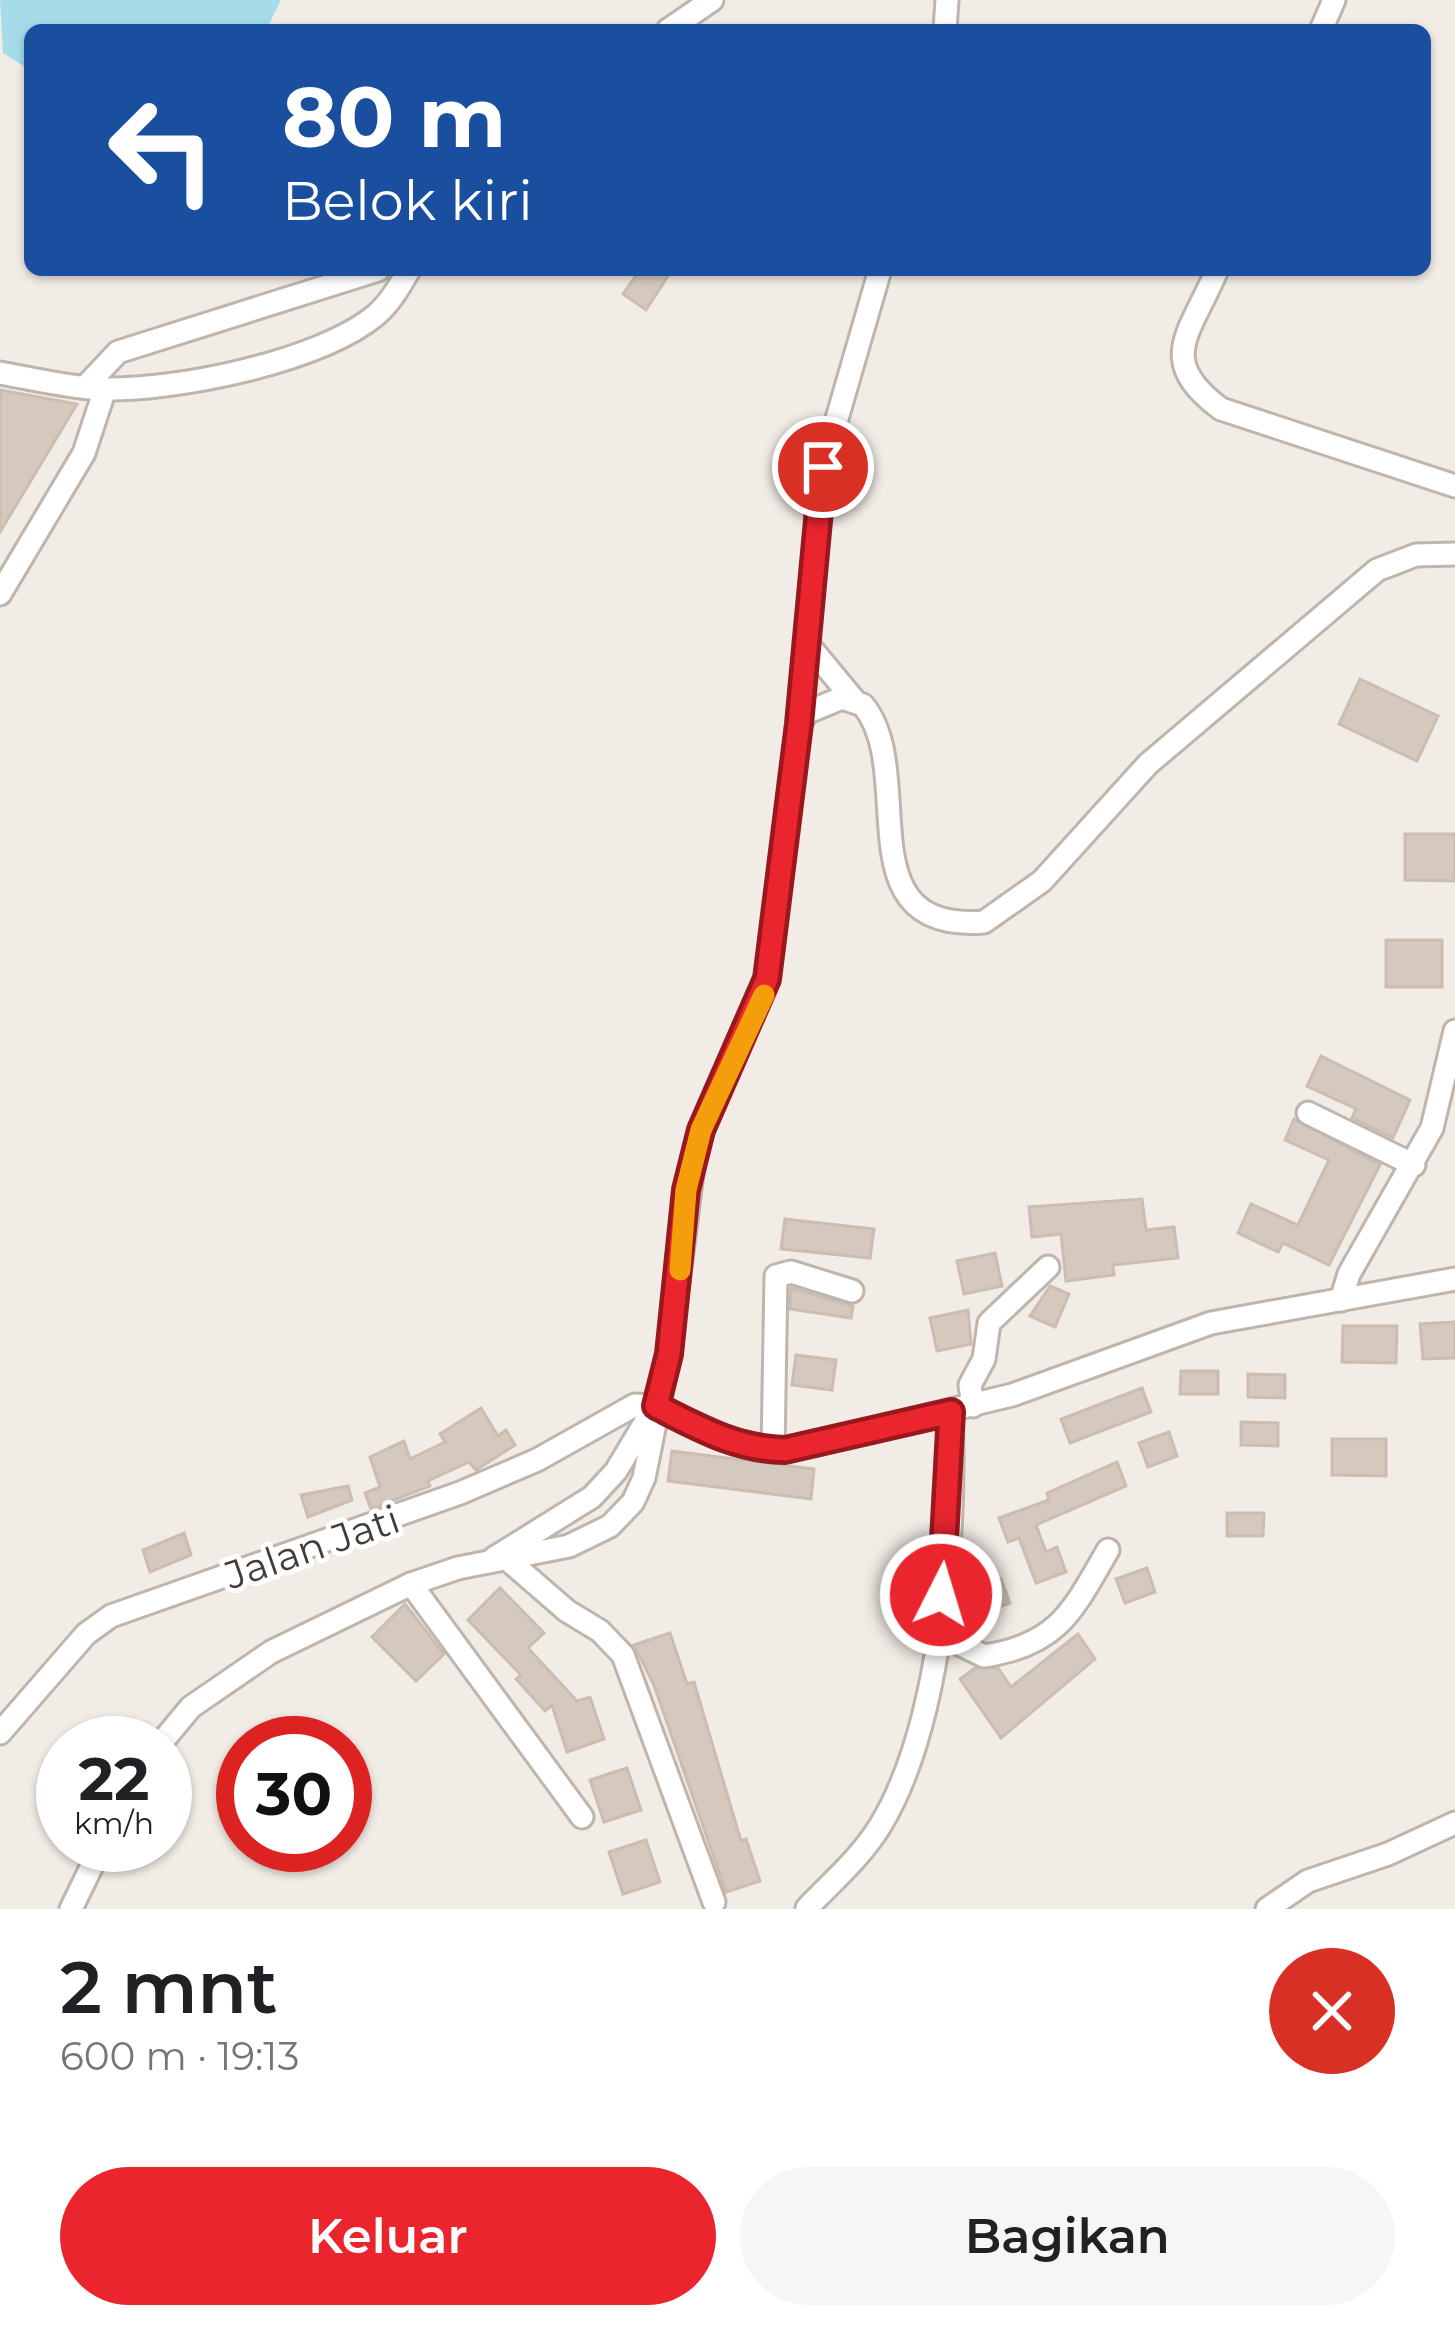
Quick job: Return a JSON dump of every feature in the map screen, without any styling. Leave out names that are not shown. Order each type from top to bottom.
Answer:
[{"type":"street","points":[[677,24],[712,0]]},
{"type":"street","points":[[0,594],[84,453],[95,388],[118,352],[359,276]]},
{"type":"street","points":[[0,373],[95,388],[194,378],[329,343],[381,311],[403,276]]},
{"type":"street","points":[[184,1716],[246,1666],[411,1584],[569,1546],[622,1516],[644,1478],[669,1354],[686,1190],[701,1130],[767,979],[799,724],[823,467],[878,276]]},
{"type":"street","points":[[1214,276],[1180,355],[1183,375],[1221,409],[1455,486]]},
{"type":"street","points":[[806,641],[869,712],[882,743],[892,857],[900,886],[914,902],[939,917],[984,922],[1042,880],[1158,755],[1377,570],[1416,555],[1455,554]]},
{"type":"street","points":[[799,724],[823,704],[854,700]]},
{"type":"street","points":[[1341,1300],[1364,1246],[1414,1165],[1441,1099],[1455,1031]]},
{"type":"street","points":[[1308,1113],[1414,1165]]},
{"type":"street","points":[[807,1908],[864,1850],[895,1797],[926,1711],[962,1409],[984,1359],[989,1323],[1048,1267]]},
{"type":"street","points":[[773,1450],[776,1276],[791,1273],[851,1291]]},
{"type":"street","points":[[656,1406],[727,1441],[773,1450],[962,1409],[1073,1376],[1178,1331],[1455,1279]]},
{"type":"street","points":[[498,1560],[592,1497],[616,1472],[656,1406]]},
{"type":"street","name":"Jalan Jati","points":[[0,1733],[86,1634],[111,1616],[387,1522],[537,1460],[626,1409],[656,1406]]},
{"type":"street","points":[[938,1634],[984,1656],[1043,1638],[1066,1620],[1108,1550]]},
{"type":"street","points":[[498,1560],[567,1612],[600,1630],[623,1655],[714,1902]]},
{"type":"street","points":[[411,1584],[582,1817]]},
{"type":"street","points":[[1267,1909],[1308,1881],[1388,1854],[1455,1822]]},
{"type":"street","points":[[71,1909],[89,1872]]},
{"type":"water","points":[[0,0],[281,0],[269,24],[24,24],[24,66],[3,53]]},
{"type":"building","points":[[636,276],[668,276],[646,310],[623,294]]},
{"type":"building","points":[[0,390],[77,404],[0,532]]},
{"type":"building","points":[[1360,679],[1438,716],[1417,761],[1339,724]]},
{"type":"building","points":[[1405,834],[1455,834],[1455,881],[1405,880]]},
{"type":"building","points":[[1386,940],[1442,940],[1442,987],[1386,987]]},
{"type":"building","points":[[1321,1056],[1410,1100],[1393,1138],[1352,1118],[1356,1109],[1307,1086]]},
{"type":"building","points":[[1294,1119],[1380,1165],[1329,1265],[1283,1243],[1278,1252],[1238,1233],[1251,1204],[1298,1225],[1329,1160],[1285,1140]]},
{"type":"building","points":[[1142,1199],[1146,1230],[1174,1227],[1178,1258],[1113,1265],[1114,1275],[1066,1281],[1061,1234],[1032,1237],[1029,1207]]},
{"type":"building","points":[[785,1219],[874,1229],[870,1258],[781,1249]]},
{"type":"building","points":[[995,1253],[1002,1286],[964,1294],[957,1261]]},
{"type":"building","points":[[1050,1286],[1069,1294],[1055,1327],[1030,1316]]},
{"type":"building","points":[[791,1288],[853,1306],[851,1318],[790,1309]]},
{"type":"building","points":[[968,1310],[971,1344],[937,1351],[930,1318]]},
{"type":"building","points":[[1455,1322],[1455,1358],[1423,1359],[1420,1324]]},
{"type":"building","points":[[1343,1326],[1397,1326],[1396,1363],[1342,1362]]},
{"type":"building","points":[[796,1355],[836,1360],[832,1390],[792,1385]]},
{"type":"building","points":[[1181,1371],[1218,1371],[1218,1394],[1180,1394]]},
{"type":"building","points":[[1248,1374],[1285,1375],[1285,1398],[1248,1397]]},
{"type":"building","points":[[1142,1388],[1151,1412],[1070,1443],[1061,1419]]},
{"type":"building","points":[[481,1408],[498,1436],[506,1430],[515,1445],[476,1470],[469,1462],[428,1481],[430,1486],[371,1509],[365,1493],[380,1487],[370,1457],[404,1441],[410,1459],[445,1442],[440,1434]]},
{"type":"building","points":[[1241,1422],[1278,1423],[1278,1446],[1241,1445]]},
{"type":"building","points":[[1169,1432],[1177,1456],[1148,1467],[1139,1443]]},
{"type":"building","points":[[1332,1439],[1386,1439],[1386,1476],[1332,1475]]},
{"type":"building","points":[[672,1451],[814,1469],[811,1499],[668,1481]]},
{"type":"building","points":[[1117,1462],[1126,1486],[1036,1525],[1046,1552],[1057,1547],[1066,1572],[1036,1583],[1019,1538],[1008,1542],[999,1518],[1049,1500],[1047,1493]]},
{"type":"building","points":[[348,1486],[352,1500],[308,1517],[301,1495]]},
{"type":"building","points":[[1227,1513],[1264,1513],[1263,1536],[1227,1536]]},
{"type":"building","points":[[184,1533],[191,1555],[150,1572],[143,1550]]},
{"type":"building","points":[[1147,1568],[1155,1592],[1125,1603],[1116,1579]]},
{"type":"building","points":[[1001,1579],[1010,1603],[980,1614],[971,1591]]},
{"type":"building","points":[[500,1588],[544,1633],[528,1648],[577,1701],[590,1697],[604,1739],[567,1752],[552,1705],[545,1711],[516,1679],[521,1675],[468,1620]]},
{"type":"building","points":[[405,1604],[444,1654],[416,1681],[372,1637]]},
{"type":"building","points":[[670,1633],[687,1684],[694,1682],[741,1841],[746,1839],[760,1881],[726,1892],[654,1685],[634,1645]]},
{"type":"building","points":[[1078,1634],[1095,1659],[1001,1738],[960,1679],[975,1668],[998,1668],[1011,1687]]},
{"type":"building","points":[[627,1768],[641,1810],[604,1822],[590,1780]]},
{"type":"building","points":[[646,1840],[660,1882],[623,1894],[609,1852]]},
{"type":"slow traffic","points":[[680,1270],[686,1190],[701,1130],[764,995]]},
{"type":"route","points":[[823,467],[799,724],[764,997],[701,1130],[686,1190],[669,1354],[656,1406],[727,1441],[762,1450],[815,1444],[951,1412],[941,1595]]}]
